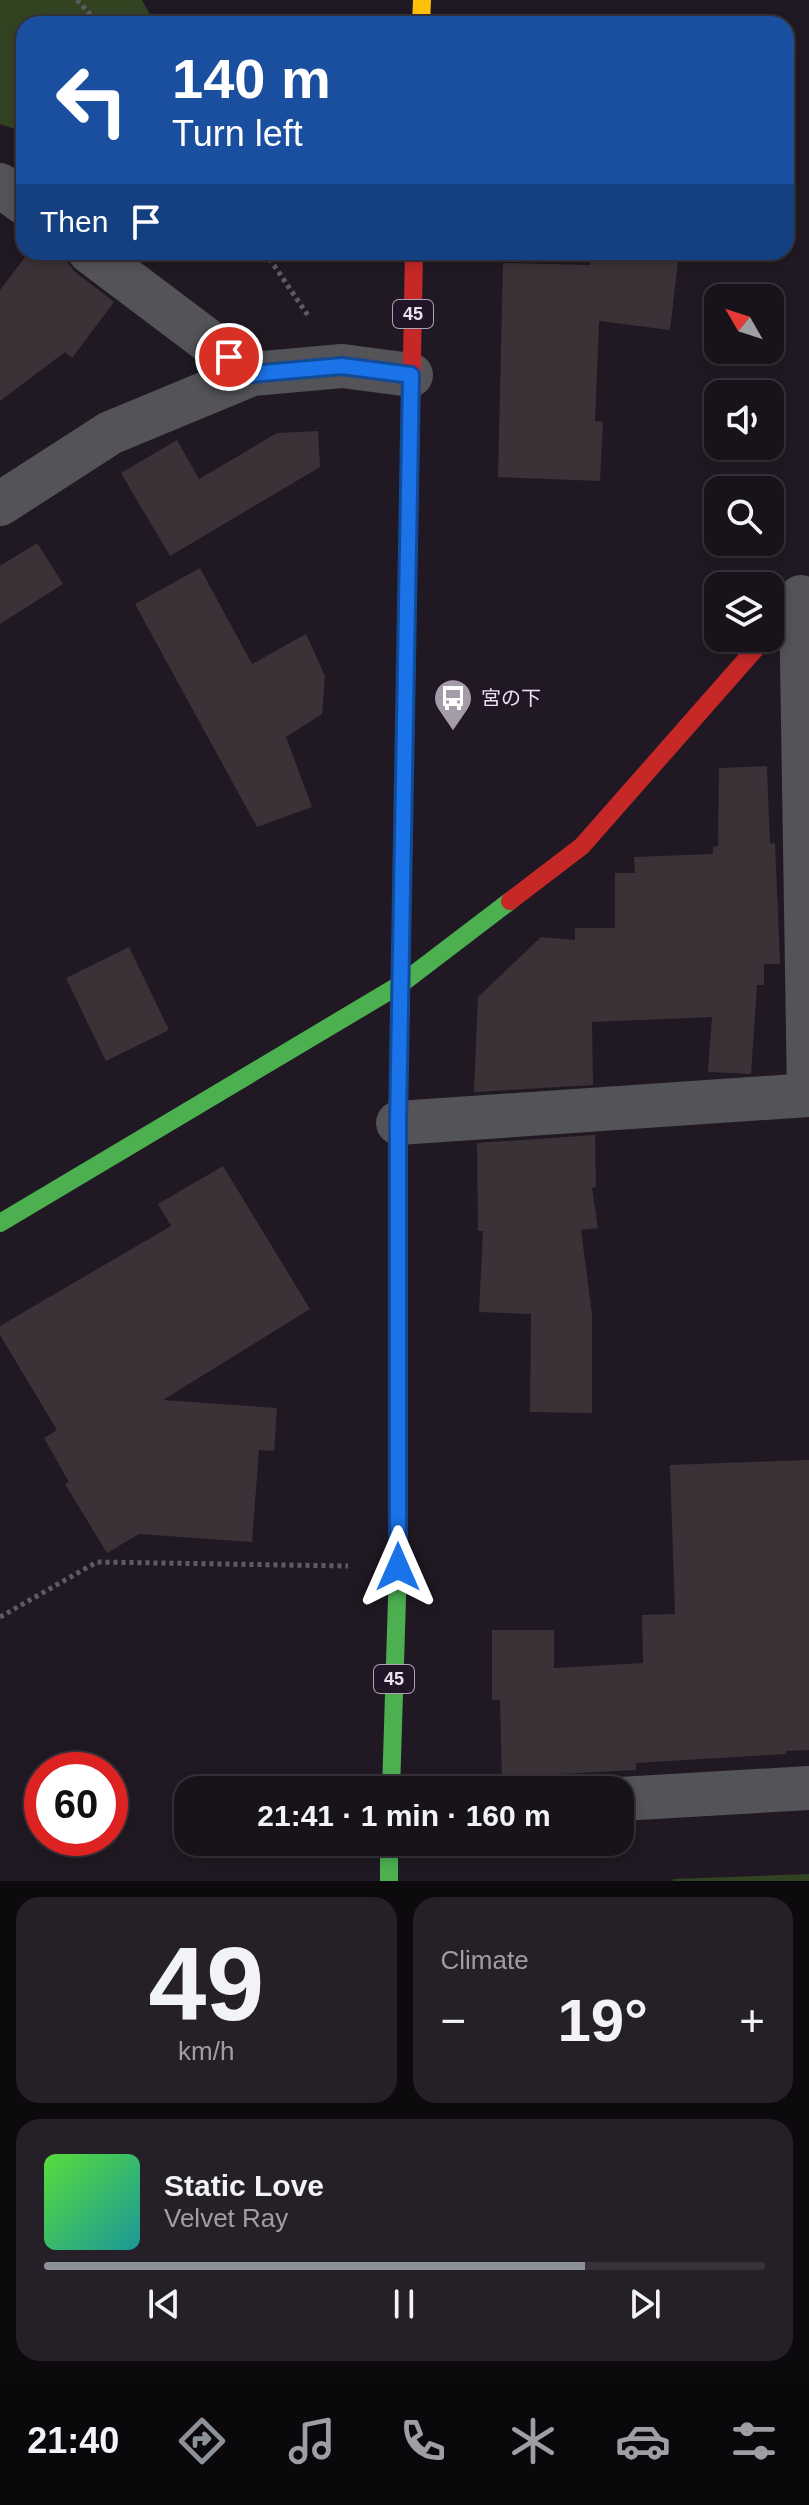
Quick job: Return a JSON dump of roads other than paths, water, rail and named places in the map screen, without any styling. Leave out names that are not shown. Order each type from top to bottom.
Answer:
[{"type":"main road","name":"45","points":[[391,1776],[398,1567],[398,1123],[414,260]]},
{"type":"main road","points":[[0,1223],[401,984],[582,846],[753,652]]},
{"type":"main road","points":[[389,1856],[389,1881]]},
{"type":"street","points":[[101,260],[252,374]]},
{"type":"street","points":[[0,504],[110,433],[252,374],[342,366],[411,375]]},
{"type":"street","points":[[784,616],[805,592]]},
{"type":"street","points":[[398,1123],[809,1095],[805,592]]},
{"type":"street","points":[[634,1798],[809,1788]]},
{"type":"place","name":"宮の下","points":[[453,732]]}]
